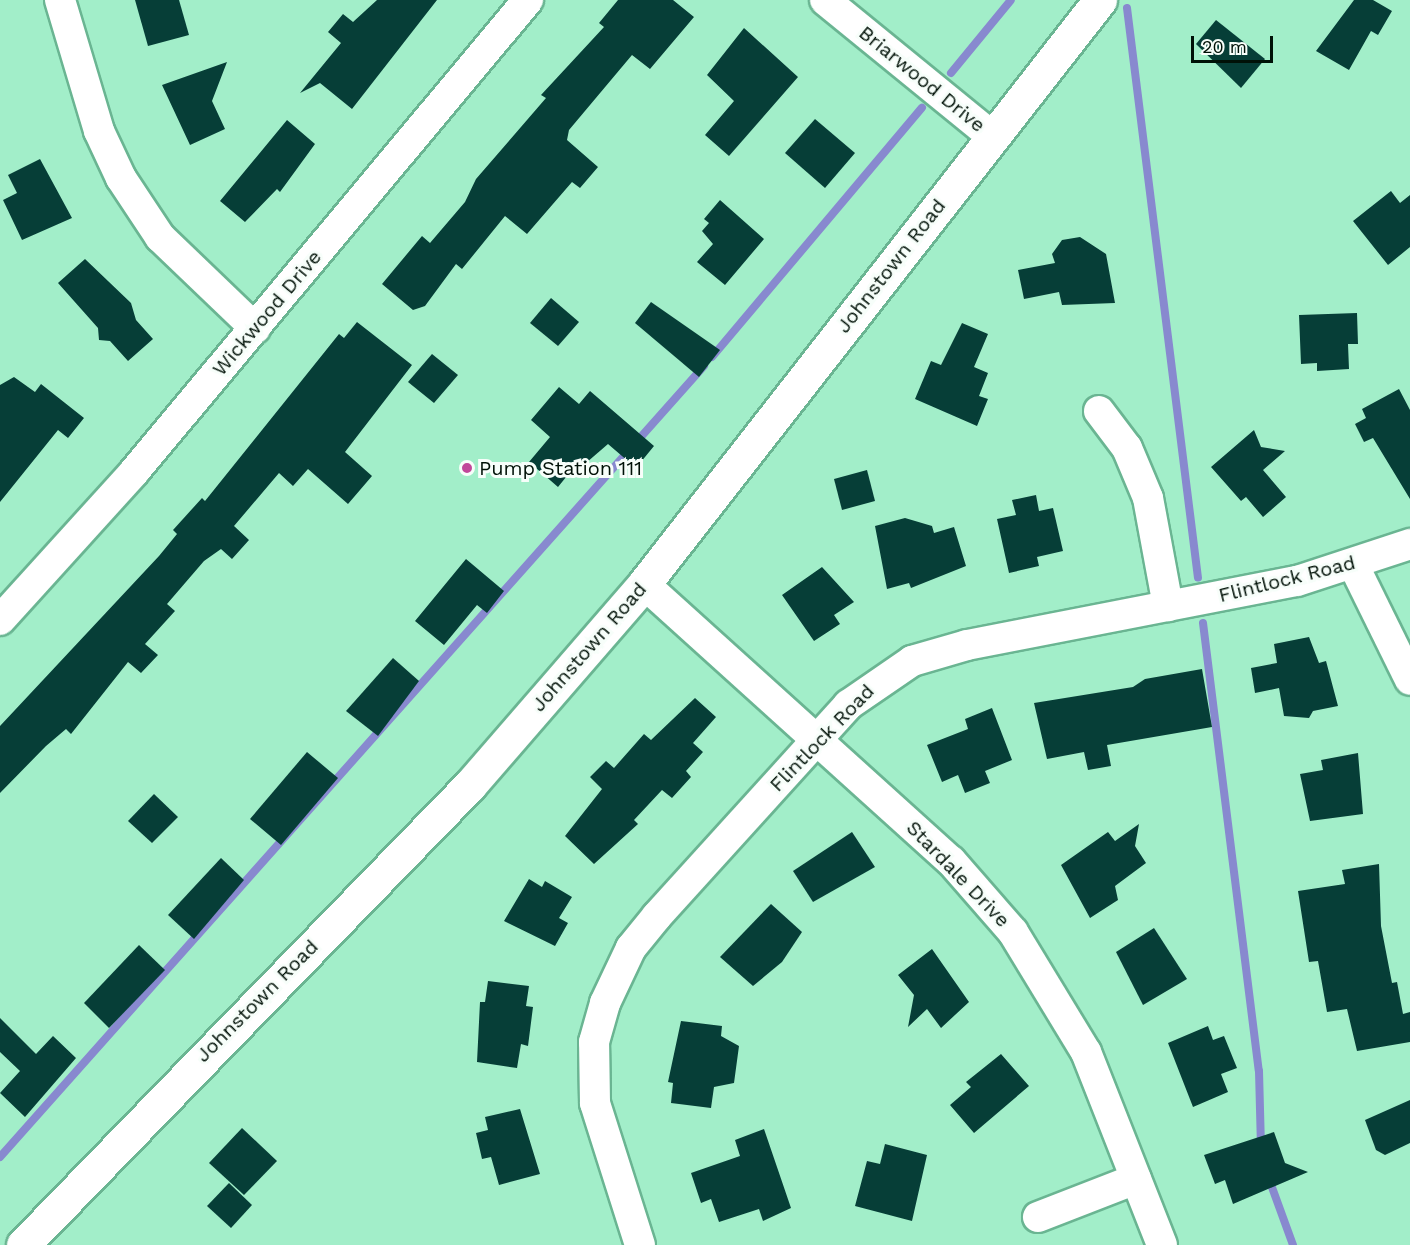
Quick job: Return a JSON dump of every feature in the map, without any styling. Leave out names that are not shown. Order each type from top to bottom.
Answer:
[{"type":"main road","name":"Johnstown Road","points":[[23,1245],[470,785],[644,584],[1100,0]]},
{"type":"street","points":[[60,0],[99,131],[121,178],[160,237],[255,328]]},
{"type":"street","name":"Wickwood Drive","points":[[0,620],[255,328],[528,0]]},
{"type":"street","name":"Briarwood Drive","points":[[825,0],[992,136]]},
{"type":"street","points":[[1099,411],[1127,448],[1148,498],[1168,606]]},
{"type":"street","name":"Flintlock Road","points":[[640,1245],[595,1104],[594,1042],[605,1002],[644,932],[815,738],[878,680],[912,661],[966,645],[1168,606],[1353,564],[1410,544]]},
{"type":"street","points":[[1353,564],[1410,680]]},
{"type":"street","name":"Stardale Drive","points":[[644,584],[951,861],[1013,932],[1086,1052],[1162,1245]]},
{"type":"street","points":[[1038,1217],[1136,1179]]},
{"type":"building","points":[[135,0],[179,0],[189,35],[148,46]]},
{"type":"building","points":[[377,0],[437,0],[352,109],[320,83],[300,93],[341,43],[328,32],[343,14],[353,22]]},
{"type":"building","points":[[618,0],[673,0],[694,17],[650,69],[632,55],[569,130],[567,140],[598,167],[580,188],[572,182],[527,234],[505,216],[462,269],[456,264],[425,306],[413,310],[382,284],[422,236],[430,243],[465,202],[476,179],[546,98],[541,95],[604,27],[599,23]]},
{"type":"building","points":[[1354,0],[1373,0],[1392,11],[1378,35],[1371,31],[1349,70],[1316,51]]},
{"type":"building","points":[[1216,20],[1265,59],[1241,88],[1196,44]]},
{"type":"building","points":[[744,28],[798,77],[729,156],[705,135],[734,101],[707,75]]},
{"type":"building","points":[[227,62],[212,101],[225,129],[190,145],[162,85]]},
{"type":"building","points":[[815,119],[855,153],[825,188],[785,153]]},
{"type":"building","points":[[287,120],[315,144],[280,192],[277,189],[245,222],[220,201]]},
{"type":"building","points":[[40,159],[72,218],[22,240],[3,200],[17,193],[8,175]]},
{"type":"building","points":[[1391,191],[1400,203],[1410,195],[1410,247],[1388,265],[1353,221]]},
{"type":"building","points":[[720,200],[764,239],[725,285],[697,262],[713,244],[702,231],[709,223],[704,219]]},
{"type":"building","points":[[1080,237],[1106,254],[1115,303],[1062,305],[1059,292],[1024,299],[1018,270],[1055,263],[1052,254],[1062,240]]},
{"type":"building","points":[[85,259],[131,303],[136,320],[153,339],[128,361],[110,341],[99,340],[98,328],[58,283]]},
{"type":"building","points":[[551,298],[579,322],[558,346],[530,323]]},
{"type":"building","points":[[651,302],[720,350],[699,377],[635,323]]},
{"type":"building","points":[[1357,313],[1358,344],[1348,344],[1349,369],[1317,371],[1317,363],[1301,364],[1299,315]]},
{"type":"building","points":[[357,322],[412,365],[345,452],[372,476],[348,504],[308,469],[293,486],[279,473],[234,526],[249,540],[232,559],[221,549],[204,561],[167,604],[175,611],[145,644],[158,655],[141,673],[128,662],[71,734],[66,729],[0,793],[0,726],[159,556],[177,534],[173,530],[202,498],[205,501],[339,334],[344,338]]},
{"type":"building","points":[[962,323],[988,334],[974,367],[988,373],[979,396],[988,399],[977,426],[915,399],[931,361],[941,365]]},
{"type":"building","points":[[432,354],[458,375],[434,403],[408,382]]},
{"type":"building","points":[[14,377],[35,392],[41,384],[84,418],[68,438],[58,430],[0,502],[0,385]]},
{"type":"building","points":[[559,387],[579,404],[590,391],[654,446],[636,468],[608,444],[579,469],[575,466],[558,487],[529,462],[550,437],[531,420]]},
{"type":"building","points":[[1399,389],[1410,410],[1410,499],[1373,438],[1364,442],[1355,424],[1366,418],[1362,409]]},
{"type":"building","points":[[1254,430],[1261,447],[1285,451],[1263,470],[1286,497],[1263,517],[1246,497],[1241,501],[1211,467]]},
{"type":"building","points":[[867,470],[875,501],[842,510],[834,479]]},
{"type":"building","points":[[1036,495],[1039,511],[1053,508],[1063,551],[1037,557],[1039,566],[1009,573],[997,519],[1016,515],[1012,500]]},
{"type":"building","points":[[905,518],[932,526],[934,533],[954,527],[966,566],[911,588],[909,583],[887,589],[875,526]]},
{"type":"building","points":[[466,559],[504,591],[487,613],[477,605],[444,645],[415,621]]},
{"type":"building","points":[[822,567],[854,602],[834,615],[840,624],[814,641],[782,595]]},
{"type":"building","points":[[1309,637],[1319,663],[1326,661],[1338,706],[1313,711],[1309,718],[1284,716],[1279,688],[1255,693],[1251,668],[1277,663],[1274,644]]},
{"type":"building","points":[[393,658],[419,681],[378,736],[346,711]]},
{"type":"building","points":[[1202,669],[1212,727],[1107,745],[1111,766],[1088,770],[1084,752],[1047,759],[1034,703],[1133,687],[1145,679]]},
{"type":"building","points":[[695,698],[716,717],[693,743],[703,752],[686,771],[691,777],[672,798],[662,790],[634,820],[638,824],[594,864],[565,836],[602,789],[590,777],[606,761],[614,768],[644,734],[651,740]]},
{"type":"building","points":[[992,708],[1012,760],[985,771],[990,783],[965,793],[958,775],[942,782],[927,745],[968,729],[965,719]]},
{"type":"building","points":[[307,752],[338,778],[281,845],[250,819]]},
{"type":"building","points":[[1358,753],[1363,814],[1310,821],[1300,774],[1323,770],[1321,760]]},
{"type":"building","points":[[154,794],[178,817],[152,843],[128,821]]},
{"type":"building","points":[[1139,824],[1135,846],[1146,863],[1115,886],[1118,900],[1090,918],[1061,865],[1108,832],[1115,841]]},
{"type":"building","points":[[852,832],[875,867],[813,902],[793,871]]},
{"type":"building","points":[[221,858],[244,880],[194,939],[168,915]]},
{"type":"building","points":[[1379,864],[1381,926],[1392,983],[1397,982],[1403,1014],[1410,1012],[1410,1042],[1357,1051],[1347,1009],[1327,1012],[1318,961],[1309,962],[1298,891],[1345,884],[1342,870]]},
{"type":"building","points":[[529,879],[542,887],[545,881],[572,897],[559,918],[568,923],[555,946],[504,921]]},
{"type":"building","points":[[771,904],[802,932],[782,962],[753,986],[720,957]]},
{"type":"building","points":[[1154,928],[1187,979],[1143,1005],[1116,952]]},
{"type":"building","points":[[139,945],[165,970],[109,1028],[84,1003]]},
{"type":"building","points":[[932,949],[969,1002],[941,1028],[927,1009],[908,1027],[914,995],[898,975]]},
{"type":"building","points":[[488,981],[529,986],[526,1006],[533,1007],[528,1046],[521,1044],[517,1068],[477,1062],[480,1002],[485,1002]]},
{"type":"building","points":[[0,1018],[36,1054],[53,1036],[76,1058],[25,1117],[0,1093],[20,1071],[0,1052]]},
{"type":"building","points":[[681,1021],[722,1026],[721,1036],[739,1046],[734,1083],[714,1087],[711,1108],[671,1103],[673,1083],[668,1082]]},
{"type":"building","points":[[1208,1026],[1213,1040],[1224,1036],[1237,1068],[1221,1074],[1228,1092],[1193,1107],[1168,1043]]},
{"type":"building","points":[[1001,1054],[1029,1086],[974,1133],[950,1105],[971,1087],[966,1082]]},
{"type":"building","points":[[1410,1100],[1410,1143],[1385,1155],[1376,1150],[1365,1120]]},
{"type":"building","points":[[520,1109],[540,1174],[499,1185],[491,1157],[482,1159],[476,1133],[488,1130],[485,1117]]},
{"type":"building","points":[[242,1128],[277,1161],[244,1195],[209,1163]]},
{"type":"building","points":[[764,1129],[791,1208],[763,1221],[759,1209],[719,1222],[711,1199],[701,1203],[691,1173],[740,1156],[735,1140]]},
{"type":"building","points":[[1274,1132],[1285,1163],[1308,1172],[1233,1204],[1225,1180],[1215,1184],[1204,1155]]},
{"type":"building","points":[[885,1144],[927,1155],[912,1221],[855,1206],[867,1161],[880,1164]]},
{"type":"building","points":[[229,1183],[252,1205],[231,1228],[207,1206]]},
{"type":"waterway","points":[[951,73],[1011,0]]},
{"type":"waterway","points":[[1127,8],[1198,578]]},
{"type":"waterway","points":[[712,357],[922,108]]},
{"type":"waterway","points":[[0,1157],[704,366]]},
{"type":"waterway","points":[[1203,623],[1259,1071],[1261,1146]]},
{"type":"waterway","points":[[1269,1179],[1293,1245]]},
{"type":"place","name":"Pump Station 111","points":[[467,468]]}]
